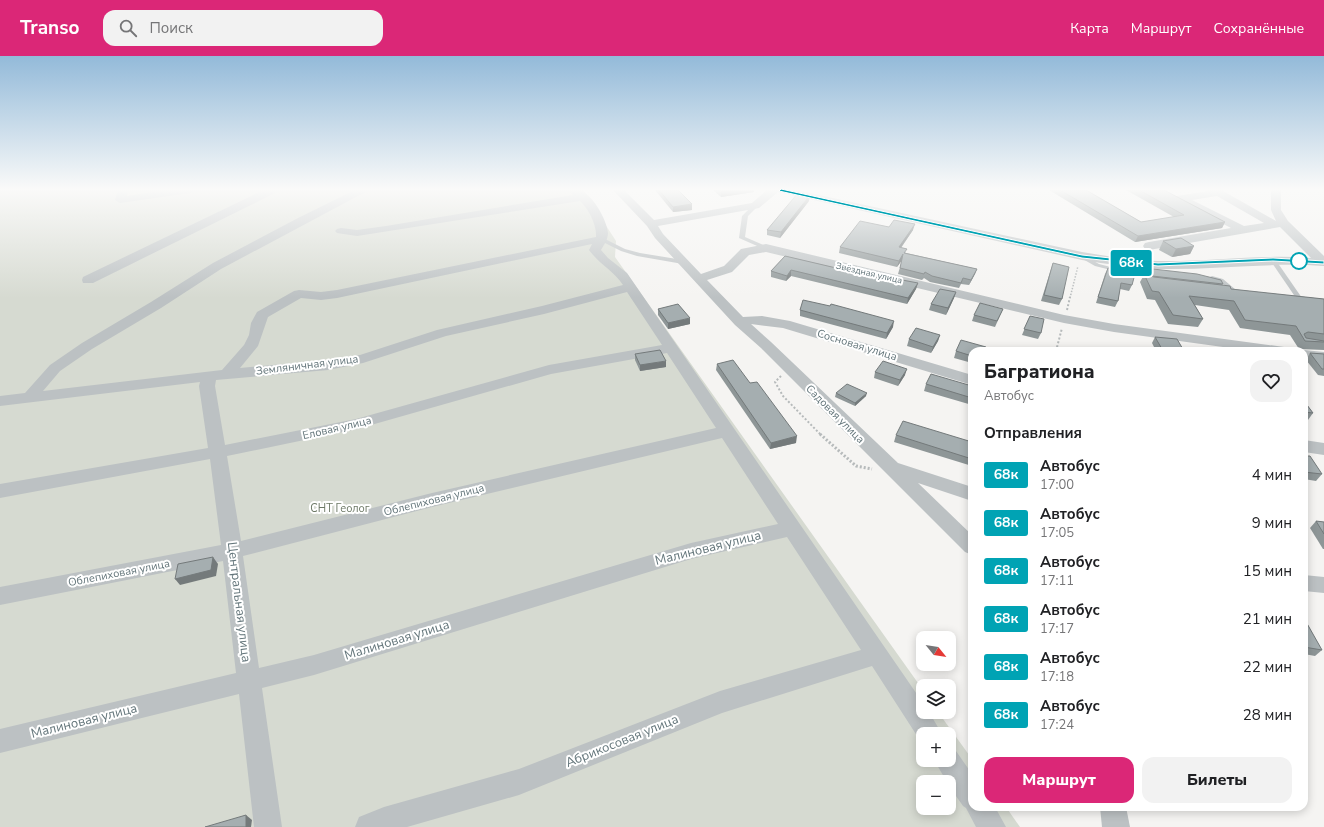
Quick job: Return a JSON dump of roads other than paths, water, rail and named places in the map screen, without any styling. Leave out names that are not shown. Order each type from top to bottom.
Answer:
[{"type":"street","points":[[88,280],[199,226]]},
{"type":"street","points":[[30,396],[55,368],[86,346],[156,305],[217,266],[291,226]]},
{"type":"street","points":[[341,231],[357,232],[402,226]]},
{"type":"street","points":[[600,226],[602,232],[601,239],[595,250],[604,261],[623,276],[925,727]]},
{"type":"street","points":[[652,226],[659,236],[699,279]]},
{"type":"street","points":[[945,226],[1082,256],[1158,265],[1273,260],[1324,262]]},
{"type":"street","points":[[1235,226],[1243,230]]},
{"type":"street","points":[[1149,246],[1266,226]]},
{"type":"street","points":[[1280,226],[1324,262]]},
{"type":"street","points":[[218,375],[251,346],[262,315],[299,294],[321,296],[337,294],[601,239]]},
{"type":"street","name":"Звёздная улица","points":[[699,279],[728,269],[745,252],[766,248],[1064,319],[1114,328],[1254,347]]},
{"type":"street","name":"Садовая улица","points":[[699,279],[740,322],[968,543]]},
{"type":"street","name":"Земляничная улица","points":[[0,401],[30,396],[218,375],[328,365],[363,359],[442,333],[538,312],[630,287]]},
{"type":"street","name":"Сосновая улица","points":[[740,322],[751,319],[785,324],[968,379]]},
{"type":"street","name":"Еловая улица","points":[[0,490],[218,453],[357,424],[549,370],[671,348]]},
{"type":"street","points":[[1308,354],[1324,356]]},
{"type":"street","name":"Центральная улица","points":[[218,375],[207,386],[232,551],[268,827]]},
{"type":"street","name":"Облепиховая улица","points":[[0,596],[232,551],[432,500],[727,431]]},
{"type":"street","points":[[1308,447],[1324,449]]},
{"type":"street","points":[[892,470],[968,493]]},
{"type":"street","name":"Малиновая улица","points":[[0,741],[314,665],[691,551],[792,528]]},
{"type":"street","points":[[1308,583],[1324,585]]},
{"type":"street","name":"Абрикосовая улица","points":[[369,827],[384,820],[519,782],[720,702],[876,654]]},
{"type":"street","points":[[952,767],[968,791]]},
{"type":"street","points":[[982,811],[992,827]]},
{"type":"street","points":[[1114,811],[1116,827]]},
{"type":"lane","points":[[744,226],[742,238],[766,248]]},
{"type":"lane","points":[[601,239],[623,250],[639,255],[682,262]]},
{"type":"lane","points":[[1082,256],[1097,265],[1127,272]]},
{"type":"lane","points":[[1273,260],[1302,298],[1292,297]]},
{"type":"lane","points":[[1207,277],[1221,280],[1233,290]]},
{"type":"lane","points":[[1219,289],[1240,291]]},
{"type":"park label","name":"СНТ Геолог","points":[[340,508]]}]
